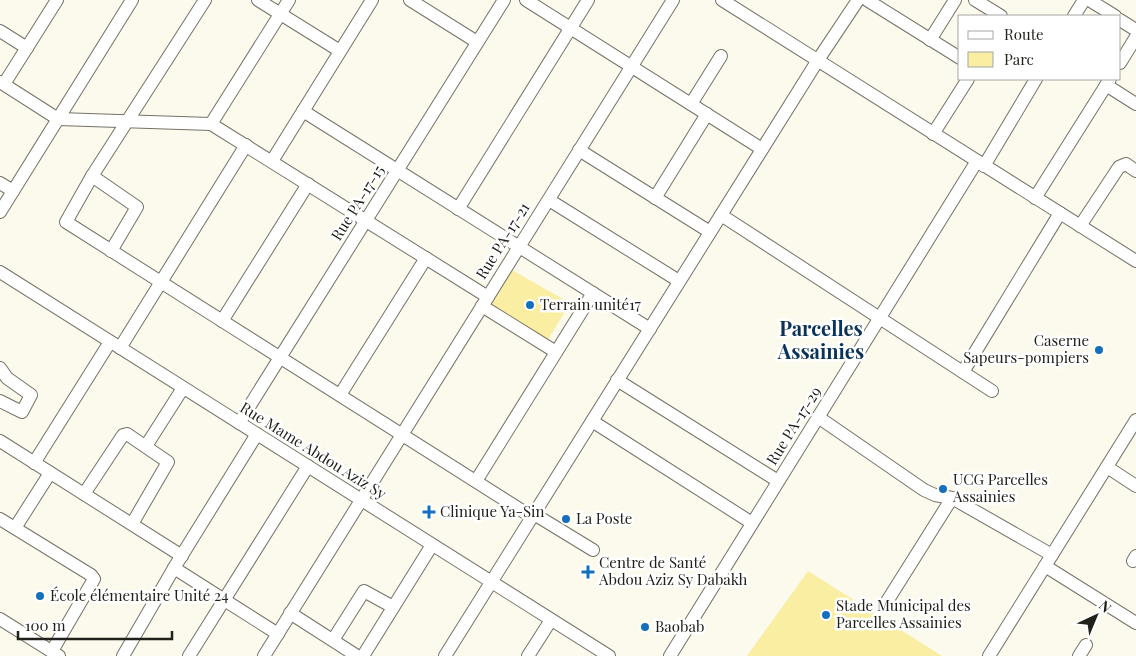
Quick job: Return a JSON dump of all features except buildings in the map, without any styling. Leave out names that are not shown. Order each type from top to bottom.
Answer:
[{"type":"street","points":[[57,0],[27,48],[2,83],[58,119],[212,124],[426,258],[556,352]]},
{"type":"street","points":[[0,212],[132,0]]},
{"type":"street","points":[[205,0],[92,176],[66,222],[402,435],[593,550]]},
{"type":"street","points":[[258,0],[340,52]]},
{"type":"street","points":[[212,124],[289,0]]},
{"type":"street","points":[[272,161],[372,0]]},
{"type":"street","points":[[410,0],[477,42]]},
{"type":"street","name":"Rue PA-17-15","points":[[239,423],[504,0]]},
{"type":"street","points":[[526,0],[762,149]]},
{"type":"street","points":[[458,209],[588,0]]},
{"type":"street","name":"Rue PA-17-21","points":[[264,656],[674,0]]},
{"type":"street","points":[[722,0],[1136,261]]},
{"type":"street","points":[[445,656],[818,60],[858,0]]},
{"type":"street","points":[[867,0],[887,5],[930,40],[958,57]]},
{"type":"street","points":[[930,40],[955,0]]},
{"type":"street","points":[[975,0],[999,15]]},
{"type":"street","points":[[1075,15],[1084,0]]},
{"type":"street","points":[[1089,0],[1112,15]]},
{"type":"street","points":[[1121,21],[1136,30]]},
{"type":"street","points":[[0,31],[27,48]]},
{"type":"street","points":[[1121,61],[1136,37]]},
{"type":"street","points":[[691,104],[721,56]]},
{"type":"street","points":[[933,134],[967,80]]},
{"type":"street","name":"Rue PA-17-29","points":[[670,656],[880,318],[1035,80]]},
{"type":"street","points":[[1035,198],[1108,82],[1136,104]]},
{"type":"street","points":[[303,111],[650,329]]},
{"type":"street","points":[[654,198],[707,114]]},
{"type":"street","points":[[34,463],[160,282],[246,145]]},
{"type":"street","points":[[580,150],[710,232]]},
{"type":"street","points":[[1080,226],[1118,167],[1126,164],[1136,171]]},
{"type":"street","points":[[92,176],[137,207],[111,251]]},
{"type":"street","points":[[0,183],[13,191]]},
{"type":"street","points":[[222,321],[308,184]]},
{"type":"street","points":[[549,200],[679,281]]},
{"type":"street","points":[[963,372],[1060,213]]},
{"type":"street","points":[[721,215],[992,391]]},
{"type":"street","points":[[340,396],[426,258]]},
{"type":"street","name":"Rue Mame Abdou Aziz Sy","points":[[0,272],[609,656]]},
{"type":"street","points":[[476,481],[593,293]]},
{"type":"street","points":[[0,401],[22,412],[31,396],[2,378]]},
{"type":"street","points":[[618,380],[778,482]]},
{"type":"street","points":[[146,446],[183,388]]},
{"type":"street","points":[[818,418],[924,490],[935,495],[952,498],[1048,561],[1136,623]]},
{"type":"street","points":[[989,656],[1136,420]]},
{"type":"street","points":[[592,421],[752,523]]},
{"type":"street","points":[[84,494],[122,436],[127,434],[167,459],[168,465],[132,524]]},
{"type":"street","points":[[122,656],[257,434]]},
{"type":"street","points":[[0,442],[182,556]]},
{"type":"street","points":[[189,656],[308,466]]},
{"type":"street","points":[[1107,467],[1136,486]]},
{"type":"street","points":[[15,528],[50,473]]},
{"type":"street","points":[[886,603],[952,498]]},
{"type":"street","points":[[0,518],[91,575],[94,579],[56,654],[0,619]]},
{"type":"street","points":[[363,656],[432,545]]},
{"type":"street","points":[[174,568],[278,634]]},
{"type":"street","points":[[333,640],[364,591],[393,607]]},
{"type":"street","points":[[290,613],[333,640],[344,652],[358,656]]},
{"type":"street","points":[[528,656],[551,620]]},
{"type":"green space","name":"Terrain unité17","points":[[512,270],[570,303],[548,340],[491,306]]},
{"type":"green space","name":"Stade Municipal des Parcelles Assainies","points":[[808,571],[942,656],[747,656]]},
{"type":"place","name":"Terrain unité17","points":[[530,305]]},
{"type":"place","name":"Caserne Sapeurs-pompiers","points":[[1099,350]]},
{"type":"place","name":"UCG Parcelles Assainies","points":[[943,489]]},
{"type":"place","name":"Clinique Ya-Sin","points":[[429,512]]},
{"type":"place","name":"La Poste","points":[[566,519]]},
{"type":"place","name":"Centre de Santé Abdou Aziz Sy Dabakh","points":[[588,572]]},
{"type":"place","name":"École élémentaire Unité 24","points":[[40,596]]},
{"type":"place","name":"Stade Municipal des Parcelles Assainies","points":[[826,615]]},
{"type":"place","name":"Baobab","points":[[645,627]]},
{"type":"district","name":"Parcelles Assainies","points":[[821,340]]}]
